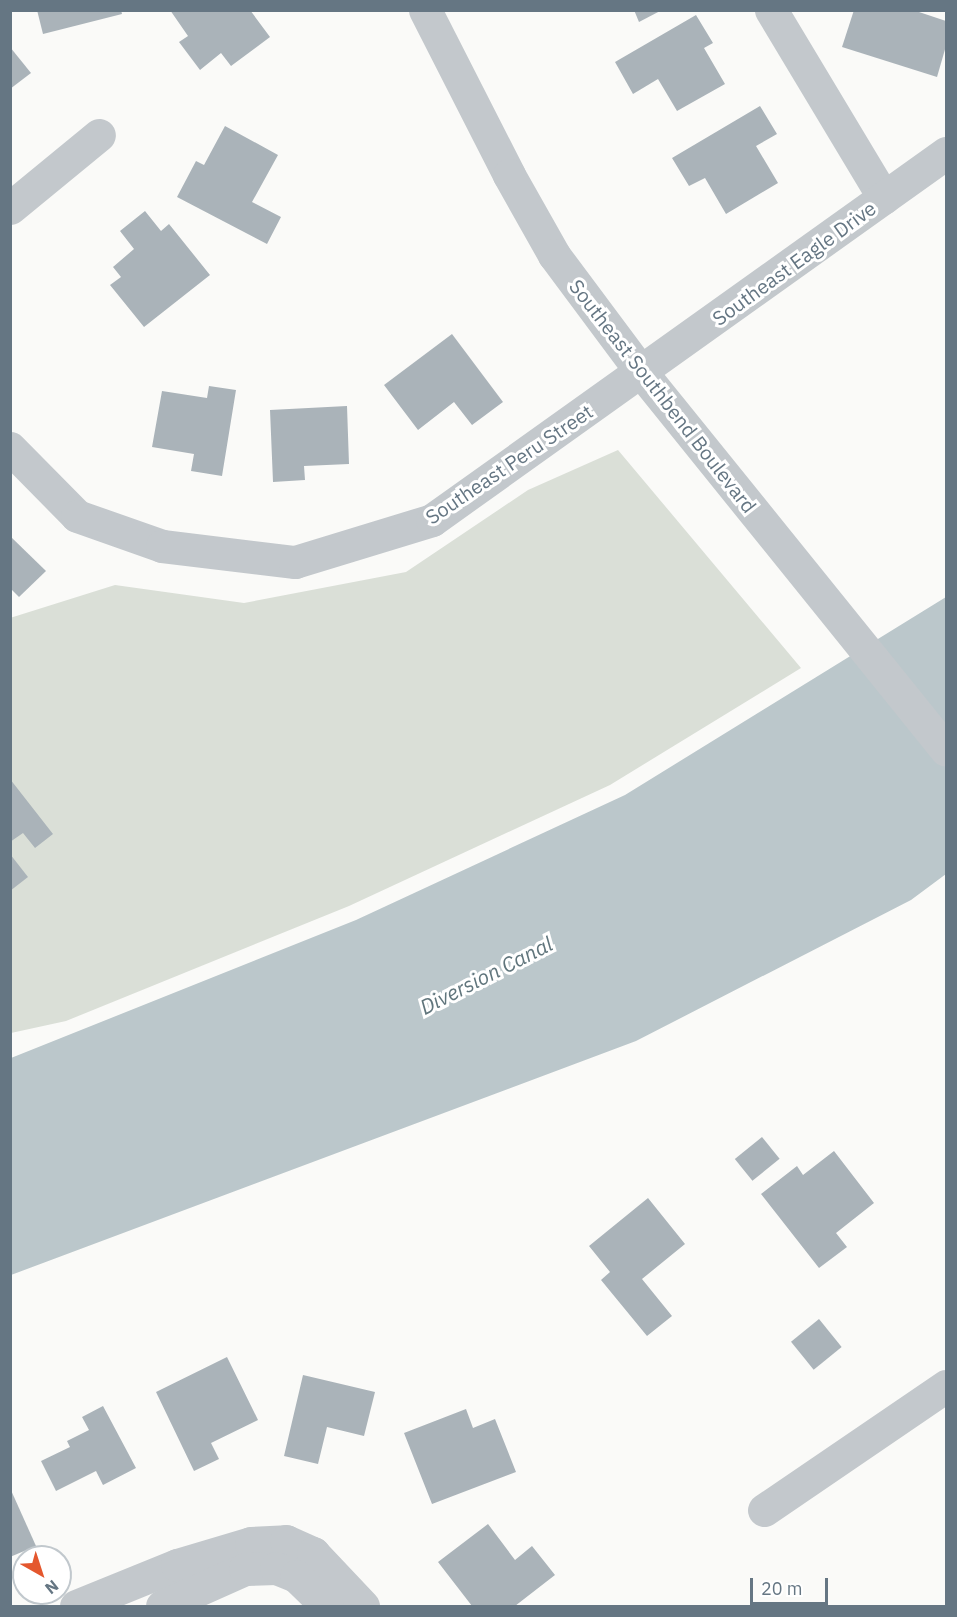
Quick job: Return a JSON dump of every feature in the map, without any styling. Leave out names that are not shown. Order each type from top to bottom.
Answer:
[{"type":"street","name":"Southeast Southbend Boulevard","points":[[425,10],[509,175],[554,255],[642,373],[946,750]]},
{"type":"street","points":[[771,10],[884,198]]},
{"type":"street","points":[[10,208],[99,135]]},
{"type":"street","name":"Southeast Eagle Drive","points":[[642,373],[946,153]]},
{"type":"street","name":"Southeast Peru Street","points":[[10,448],[76,516],[162,546],[295,562],[432,520],[642,373]]},
{"type":"street","points":[[764,1510],[946,1386]]},
{"type":"street","points":[[162,1606],[252,1556],[286,1541],[313,1553],[363,1606]]},
{"type":"street","points":[[76,1606],[177,1565],[252,1556],[296,1576],[327,1606]]},
{"type":"shaded area","points":[[618,450],[801,668],[610,785],[349,906],[66,1021],[11,1033],[10,618],[115,585],[244,603],[406,572],[528,490]]},
{"type":"water","name":"Diversion Canal","points":[[946,597],[946,874],[911,900],[636,1041],[11,1275],[11,1058],[356,920],[625,795]]},
{"type":"building","points":[[37,10],[121,10],[122,14],[43,34]]},
{"type":"building","points":[[170,10],[250,10],[270,37],[231,66],[221,53],[200,70],[179,42],[188,36]]},
{"type":"building","points":[[634,10],[662,10],[639,22]]},
{"type":"building","points":[[854,10],[913,10],[946,21],[946,46],[937,77],[842,47]]},
{"type":"building","points":[[696,15],[713,43],[704,48],[725,84],[677,111],[658,79],[633,94],[615,62]]},
{"type":"building","points":[[10,47],[31,73],[10,89]]},
{"type":"building","points":[[760,106],[777,134],[756,146],[778,183],[726,214],[705,178],[689,186],[672,158]]},
{"type":"building","points":[[225,126],[278,155],[252,202],[281,217],[267,244],[177,197],[196,161],[204,165]]},
{"type":"building","points":[[145,211],[161,231],[169,224],[210,275],[144,327],[110,285],[121,277],[113,267],[134,249],[120,231]]},
{"type":"building","points":[[452,334],[503,402],[472,425],[454,402],[418,430],[384,385]]},
{"type":"building","points":[[209,386],[236,390],[222,476],[191,471],[194,454],[152,447],[162,391],[207,398]]},
{"type":"building","points":[[347,406],[349,464],[304,466],[305,480],[273,482],[270,410]]},
{"type":"building","points":[[10,536],[46,571],[19,597],[10,588]]},
{"type":"building","points":[[10,779],[53,834],[35,848],[23,833],[10,842]]},
{"type":"building","points":[[10,854],[28,877],[10,891]]},
{"type":"building","points":[[762,1137],[780,1159],[752,1181],[735,1159]]},
{"type":"building","points":[[834,1151],[874,1203],[836,1233],[847,1247],[819,1268],[761,1194],[797,1166],[803,1175]]},
{"type":"building","points":[[648,1198],[685,1244],[642,1279],[672,1316],[647,1336],[601,1280],[610,1272],[589,1246]]},
{"type":"building","points":[[819,1319],[842,1347],[814,1370],[791,1342]]},
{"type":"building","points":[[227,1357],[258,1420],[211,1443],[219,1459],[194,1471],[156,1392]]},
{"type":"building","points":[[303,1375],[375,1392],[364,1436],[327,1427],[318,1464],[284,1456]]},
{"type":"building","points":[[103,1406],[136,1468],[103,1485],[96,1471],[56,1491],[41,1461],[70,1447],[67,1441],[89,1430],[82,1417]]},
{"type":"building","points":[[466,1409],[473,1428],[495,1419],[516,1472],[432,1504],[404,1433]]},
{"type":"building","points":[[10,1488],[36,1545],[12,1545],[12,1556],[10,1557]]},
{"type":"building","points":[[488,1524],[515,1560],[532,1546],[555,1575],[515,1606],[472,1606],[438,1562]]}]
